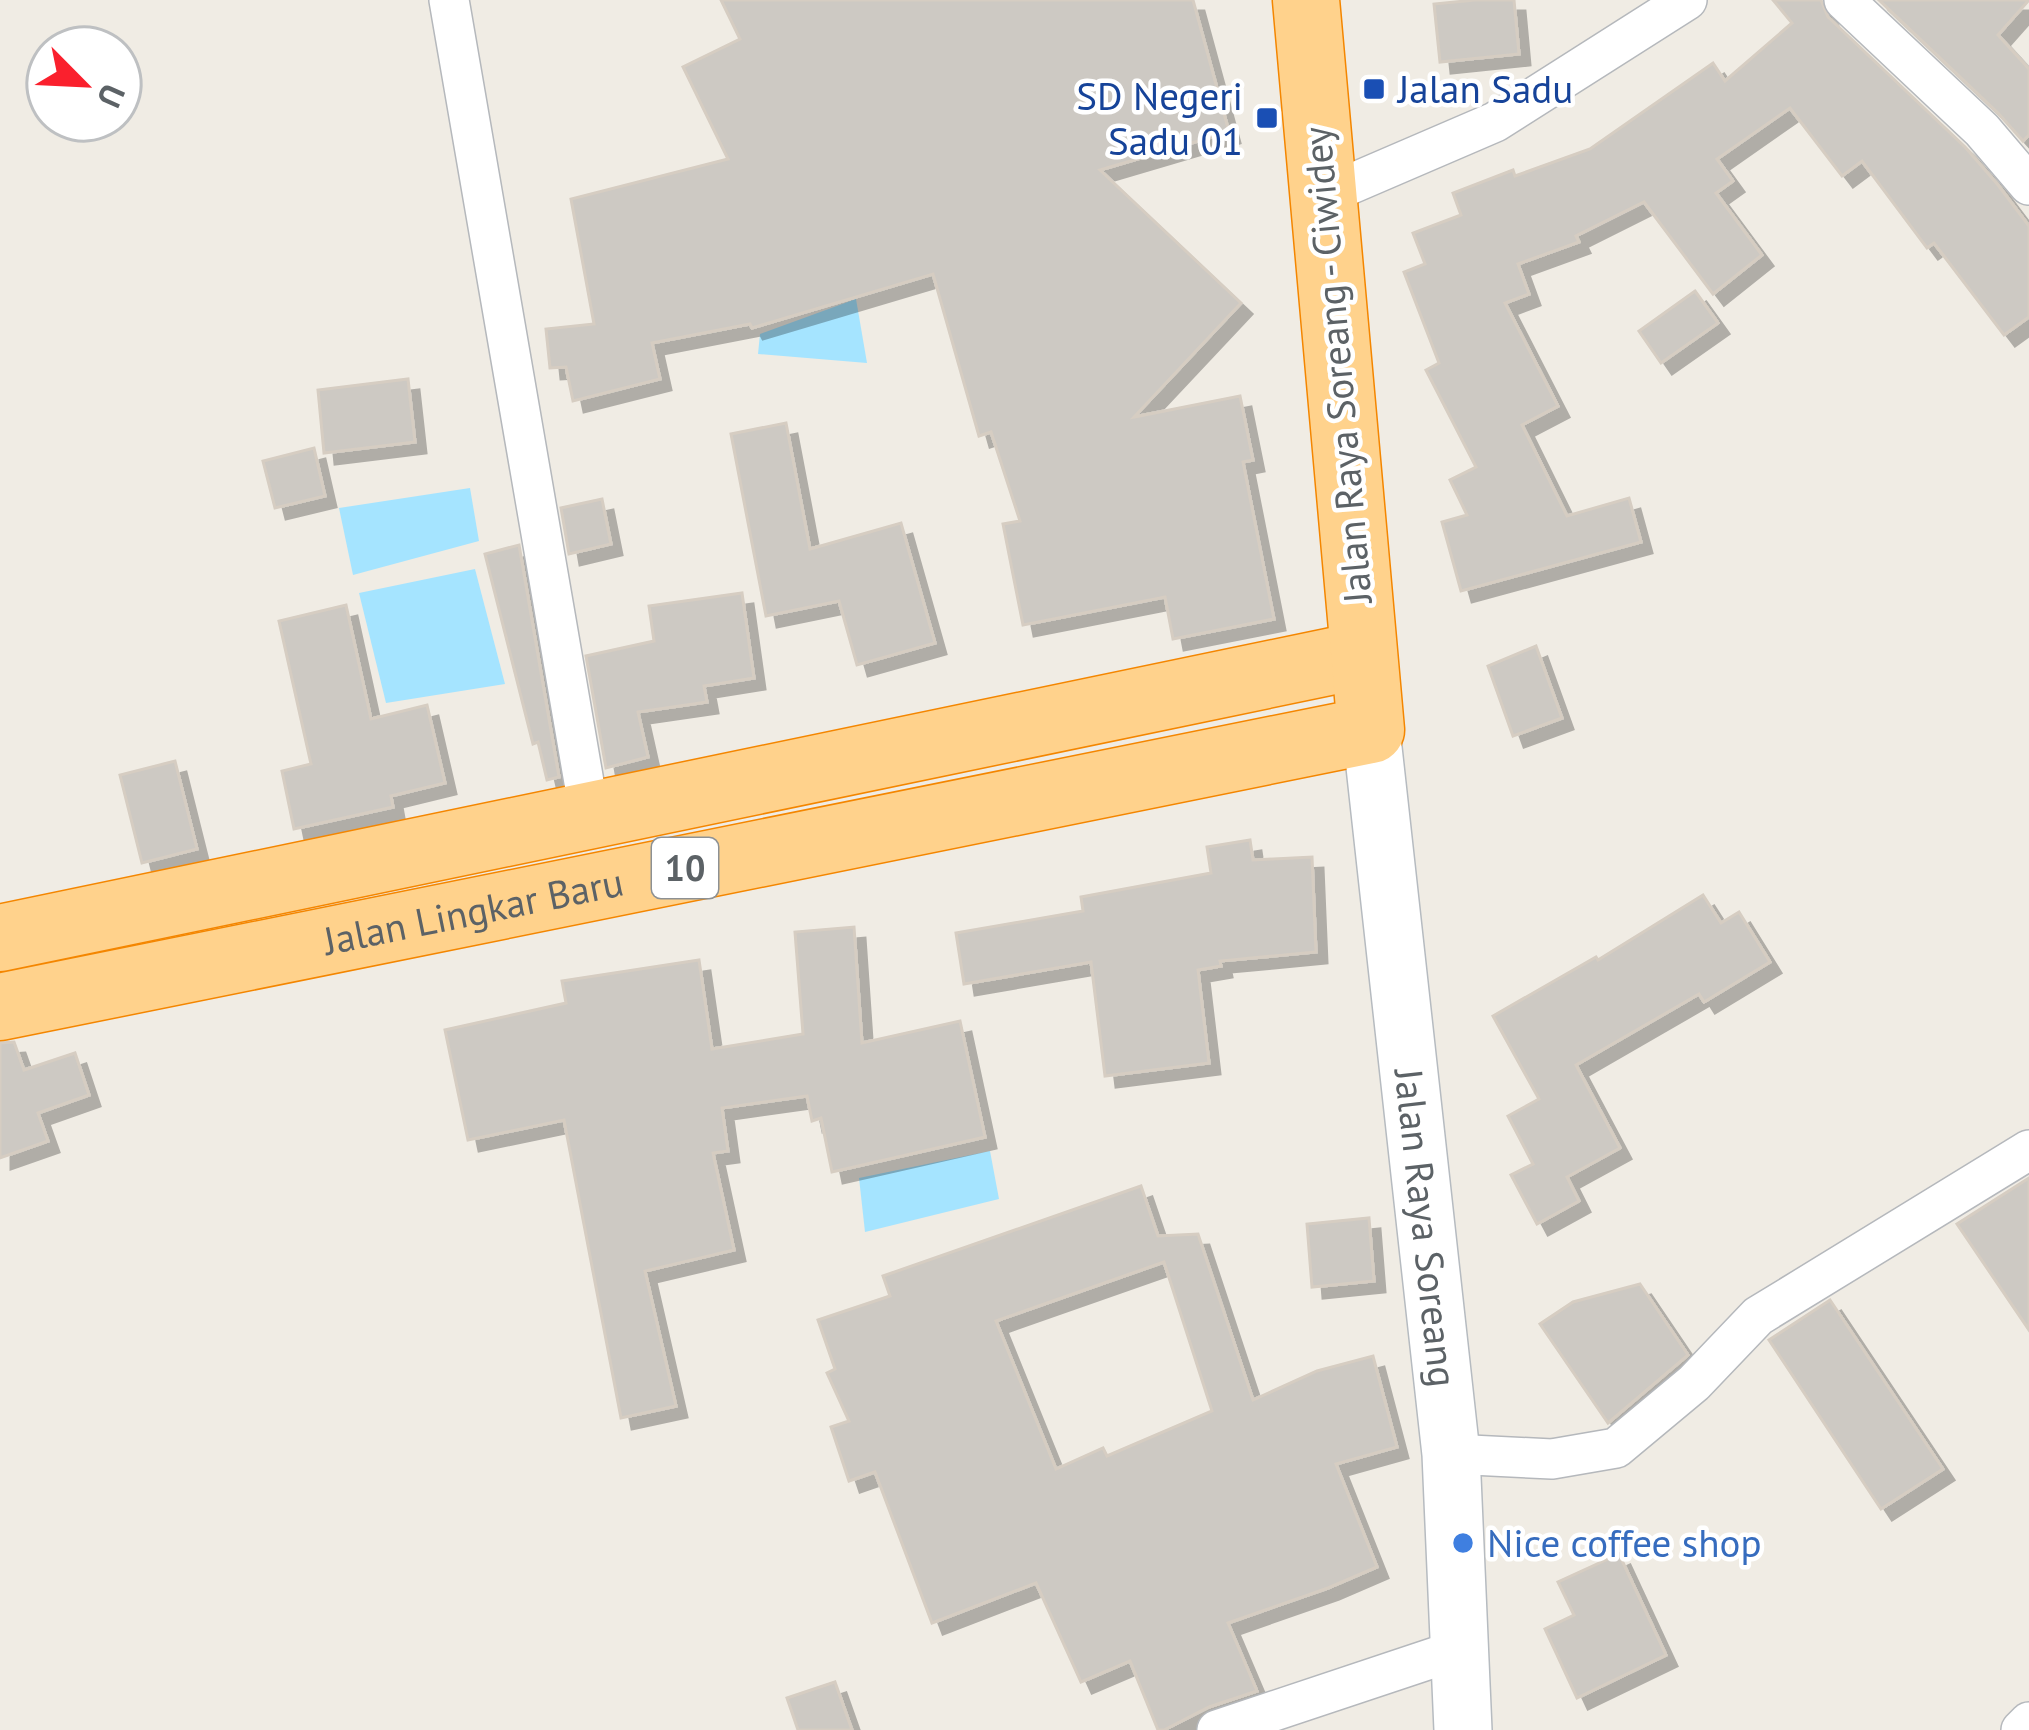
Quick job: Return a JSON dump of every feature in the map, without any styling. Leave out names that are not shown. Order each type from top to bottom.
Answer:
[{"type":"highway","name":"Jalan Raya Soreang - Ciwidey","points":[[1306,0],[1371,730]]},
{"type":"highway","name":"Jalan Lingkar Baru","points":[[0,938],[1362,655]]},
{"type":"highway","name":"Jalan Lingkar Baru","points":[[0,1007],[1371,730]]},
{"type":"main road","name":"Jalan Raya Soreang","points":[[1371,730],[1450,1454],[1463,1730]]},
{"type":"street","points":[[449,0],[590,817]]},
{"type":"street","points":[[1322,196],[1496,122],[1687,0]]},
{"type":"street","points":[[1844,0],[1982,130],[2029,185]]},
{"type":"street","points":[[1450,1454],[1552,1459],[1616,1448],[1694,1383],[1758,1316],[2029,1150]]},
{"type":"street","points":[[1217,1730],[1457,1650]]},
{"type":"street","points":[[2021,1730],[2029,1722]]},
{"type":"water","points":[[856,299],[867,363],[758,354],[760,334]]},
{"type":"water","points":[[470,488],[479,541],[353,575],[339,508]]},
{"type":"water","points":[[475,569],[505,684],[386,703],[359,593]]},
{"type":"water","points":[[990,1151],[999,1199],[865,1232],[859,1178]]},
{"type":"building","points":[[721,0],[1193,0],[1229,132],[1100,170],[1241,303],[1134,417],[1240,396],[1253,460],[1243,462],[1274,619],[1173,639],[1165,597],[1023,625],[1003,524],[1020,521],[991,432],[979,436],[933,274],[752,328],[750,324],[652,343],[660,379],[573,401],[566,367],[550,368],[546,329],[594,324],[571,199],[728,159],[683,67],[740,39]]},
{"type":"building","points":[[1514,0],[1519,54],[1440,62],[1434,4]]},
{"type":"building","points":[[1773,0],[1821,0],[1828,17],[1965,147],[1998,185],[2029,226],[2029,317],[2004,335],[1934,243],[1927,248],[1862,161],[1842,176],[1790,108],[1717,159],[1733,181],[1716,193],[1762,255],[1713,294],[1644,202],[1576,236],[1579,242],[1518,264],[1529,294],[1505,303],[1558,406],[1522,425],[1567,516],[1629,498],[1641,542],[1461,591],[1442,522],[1467,515],[1450,480],[1476,467],[1426,370],[1439,363],[1404,272],[1425,264],[1413,233],[1461,215],[1453,193],[1590,149],[1713,63],[1725,81],[1792,23]]},
{"type":"building","points":[[1879,0],[2029,0],[1998,35],[2029,69],[2029,135],[2023,141]]},
{"type":"building","points":[[1695,291],[1718,323],[1661,363],[1639,331]]},
{"type":"building","points":[[408,379],[415,442],[324,453],[318,390]]},
{"type":"building","points":[[786,423],[810,549],[901,523],[935,643],[857,665],[839,601],[766,616],[731,434]]},
{"type":"building","points":[[314,448],[325,496],[275,508],[263,461]]},
{"type":"building","points":[[602,499],[611,544],[569,554],[561,508]]},
{"type":"building","points":[[519,545],[559,777],[547,780],[538,742],[533,744],[485,554]]},
{"type":"building","points":[[742,593],[754,678],[704,686],[707,702],[638,712],[648,757],[606,768],[586,656],[654,641],[649,606]]},
{"type":"building","points":[[346,605],[371,719],[427,705],[445,783],[391,796],[393,807],[294,829],[282,771],[311,764],[279,621]]},
{"type":"building","points":[[1536,646],[1562,718],[1513,736],[1488,666]]},
{"type":"building","points":[[175,761],[197,849],[142,863],[120,775]]},
{"type":"building","points":[[1250,840],[1253,860],[1312,857],[1316,952],[1220,961],[1221,966],[1198,970],[1209,1063],[1105,1076],[1091,962],[964,984],[956,933],[1083,911],[1081,897],[1211,873],[1207,847]]},
{"type":"building","points":[[1703,895],[1721,923],[1739,912],[1770,962],[1704,1002],[1699,994],[1576,1065],[1620,1148],[1567,1177],[1579,1201],[1537,1224],[1511,1175],[1533,1164],[1508,1116],[1539,1099],[1493,1016],[1598,960]]},
{"type":"building","points":[[854,927],[862,1043],[960,1021],[985,1137],[832,1172],[821,1118],[812,1121],[807,1096],[722,1108],[728,1151],[713,1153],[734,1250],[645,1271],[676,1406],[621,1418],[564,1120],[468,1140],[445,1030],[566,1003],[562,981],[699,960],[712,1049],[803,1034],[795,932]]},
{"type":"building","points":[[14,1042],[24,1070],[75,1053],[89,1095],[38,1113],[48,1141],[0,1158],[0,1043]]},
{"type":"building","points":[[2029,1178],[2029,1330],[1957,1224]]},
{"type":"building","points":[[1141,1186],[1158,1236],[1198,1234],[1253,1400],[1317,1371],[1373,1356],[1397,1447],[1336,1464],[1377,1567],[1228,1623],[1257,1691],[1209,1707],[1164,1730],[1158,1730],[1130,1661],[1081,1682],[1036,1583],[932,1623],[875,1472],[849,1481],[831,1427],[849,1421],[827,1373],[835,1369],[818,1320],[890,1296],[883,1276]],"holes":[[[1164,1262],[1212,1411],[1107,1456],[1103,1448],[1056,1469],[996,1321]]]},
{"type":"building","points":[[1369,1218],[1374,1281],[1312,1287],[1307,1224]]},
{"type":"building","points":[[1640,1284],[1688,1355],[1608,1423],[1540,1324],[1573,1302]]},
{"type":"building","points":[[1830,1300],[1943,1469],[1881,1509],[1769,1340]]},
{"type":"building","points":[[1619,1554],[1666,1655],[1577,1698],[1545,1629],[1574,1615],[1558,1582]]},
{"type":"building","points":[[835,1682],[852,1730],[798,1730],[787,1698]]},
{"type":"place","name":"Jalan Sadu","points":[[1374,89]]},
{"type":"place","name":"SD Negeri Sadu 01","points":[[1267,118]]},
{"type":"place","name":"Nice coffee shop","points":[[1463,1543]]}]
